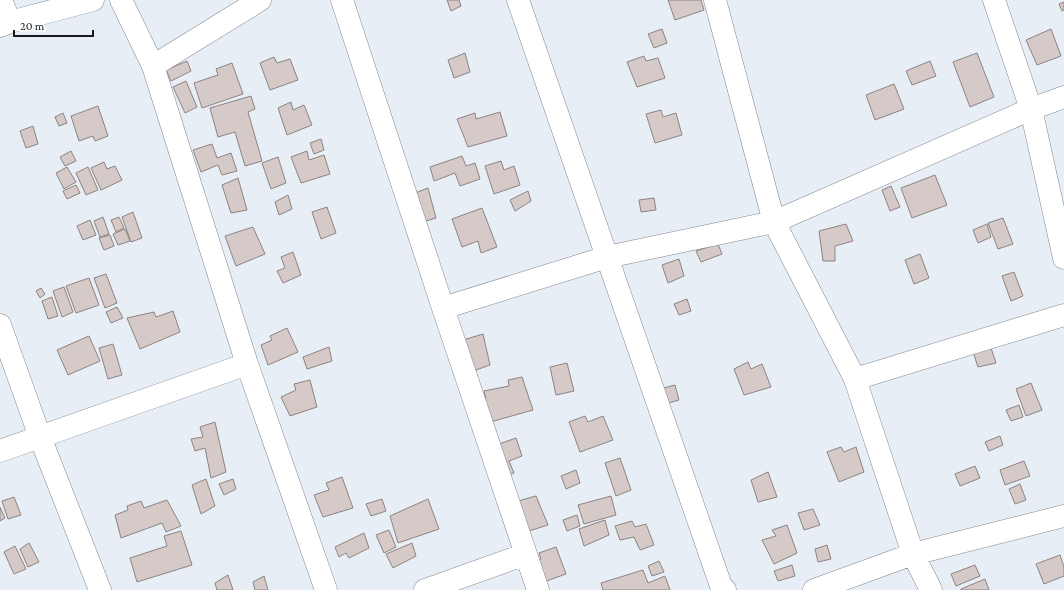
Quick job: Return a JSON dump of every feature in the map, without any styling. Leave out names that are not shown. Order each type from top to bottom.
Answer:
[{"type":"street","points":[[1,0],[5,24],[93,0]]},
{"type":"street","points":[[121,0],[154,66],[247,364],[326,590]]},
{"type":"street","points":[[154,66],[260,0]]},
{"type":"street","points":[[342,0],[443,308],[538,590]]},
{"type":"street","points":[[518,0],[721,586],[725,590]]},
{"type":"street","points":[[715,0],[774,222],[855,379],[913,554],[932,590]]},
{"type":"street","points":[[994,0],[1030,109],[1064,258]]},
{"type":"street","points":[[443,308],[607,257],[774,222],[1030,109],[1064,97]]},
{"type":"street","points":[[855,379],[1064,315]]},
{"type":"street","points":[[0,325],[40,437],[100,590]]},
{"type":"street","points":[[0,451],[247,364]]},
{"type":"street","points":[[814,590],[913,554],[1064,516]]},
{"type":"street","points":[[425,590],[526,554]]},
{"type":"building","points":[[447,0],[459,0],[461,6],[451,11]]},
{"type":"building","points":[[668,0],[701,0],[704,10],[675,20]]},
{"type":"building","points":[[1064,2],[1064,10],[1062,11],[1059,4]]},
{"type":"building","points":[[662,29],[667,43],[654,48],[648,34]]},
{"type":"building","points":[[1051,29],[1061,56],[1037,65],[1026,40]]},
{"type":"building","points":[[465,53],[470,72],[454,78],[448,60]]},
{"type":"building","points":[[977,53],[994,97],[970,107],[953,62]]},
{"type":"building","points":[[644,56],[646,61],[658,58],[665,78],[637,87],[627,62]]},
{"type":"building","points":[[274,57],[277,63],[290,59],[298,80],[270,90],[260,63]]},
{"type":"building","points":[[187,61],[191,71],[171,81],[166,70]]},
{"type":"building","points":[[930,61],[936,76],[912,85],[906,71]]},
{"type":"building","points":[[232,63],[243,94],[202,108],[194,83],[218,75],[216,69]]},
{"type":"building","points":[[186,81],[197,107],[185,113],[173,87]]},
{"type":"building","points":[[894,84],[904,109],[875,120],[866,95]]},
{"type":"building","points":[[251,96],[255,109],[248,112],[262,161],[245,166],[235,132],[218,137],[210,108]]},
{"type":"building","points":[[291,102],[293,110],[304,105],[312,125],[287,135],[278,108]]},
{"type":"building","points":[[98,106],[108,136],[95,141],[93,136],[79,141],[71,116]]},
{"type":"building","points":[[661,110],[663,117],[676,113],[682,135],[655,143],[646,114]]},
{"type":"building","points":[[500,112],[507,136],[468,147],[457,119],[475,113],[476,119]]},
{"type":"building","points":[[63,113],[67,123],[59,126],[55,117]]},
{"type":"building","points":[[33,126],[38,144],[26,148],[20,131]]},
{"type":"building","points":[[321,139],[324,150],[314,154],[310,143]]},
{"type":"building","points":[[212,144],[217,158],[231,153],[237,171],[222,175],[218,165],[201,172],[193,150]]},
{"type":"building","points":[[71,151],[76,161],[65,166],[60,157]]},
{"type":"building","points":[[307,151],[309,160],[324,155],[330,174],[301,183],[291,157]]},
{"type":"building","points":[[462,156],[466,166],[475,163],[480,179],[460,186],[455,173],[434,181],[430,167]]},
{"type":"building","points":[[278,157],[286,183],[271,189],[262,163]]},
{"type":"building","points":[[501,161],[504,170],[514,166],[520,185],[494,194],[485,166]]},
{"type":"building","points":[[104,162],[107,169],[115,166],[122,180],[101,190],[91,168]]},
{"type":"building","points":[[67,167],[76,182],[64,189],[56,173]]},
{"type":"building","points":[[88,167],[98,190],[86,195],[76,173]]},
{"type":"building","points":[[935,175],[947,205],[912,218],[901,188]]},
{"type":"building","points":[[238,178],[247,210],[231,213],[222,185]]},
{"type":"building","points":[[76,185],[80,193],[67,199],[63,191]]},
{"type":"building","points":[[891,186],[900,207],[890,211],[882,190]]},
{"type":"building","points":[[428,188],[436,218],[406,227],[410,195]]},
{"type":"building","points":[[528,191],[531,201],[515,211],[510,200]]},
{"type":"building","points":[[288,195],[292,209],[279,215],[275,202]]},
{"type":"building","points":[[654,198],[656,210],[641,212],[639,200]]},
{"type":"building","points":[[327,207],[336,233],[321,239],[312,212]]},
{"type":"building","points":[[482,208],[497,247],[481,253],[478,241],[462,247],[452,219]]},
{"type":"building","points":[[133,212],[142,238],[131,242],[122,217]]},
{"type":"building","points":[[103,217],[109,234],[100,237],[94,221]]},
{"type":"building","points":[[119,217],[124,228],[116,232],[111,220]]},
{"type":"building","points":[[1003,218],[1013,244],[998,249],[988,223]]},
{"type":"building","points":[[90,220],[96,235],[83,240],[77,226]]},
{"type":"building","points":[[846,224],[853,241],[835,246],[835,261],[823,261],[819,231]]},
{"type":"building","points":[[987,224],[991,237],[978,243],[973,230]]},
{"type":"building","points":[[253,227],[265,254],[236,266],[225,236]]},
{"type":"building","points":[[125,229],[130,241],[118,245],[113,234]]},
{"type":"building","points":[[110,235],[114,246],[104,250],[99,238]]},
{"type":"building","points":[[718,244],[722,254],[701,262],[696,251]]},
{"type":"building","points":[[293,252],[301,275],[283,283],[277,271],[285,268],[281,257]]},
{"type":"building","points":[[920,254],[929,278],[914,284],[905,260]]},
{"type":"building","points":[[679,259],[684,276],[668,283],[662,265]]},
{"type":"building","points":[[1014,272],[1023,296],[1011,301],[1002,276]]},
{"type":"building","points":[[106,274],[117,303],[105,308],[94,278]]},
{"type":"building","points":[[89,278],[99,305],[76,313],[66,286]]},
{"type":"building","points":[[64,287],[73,312],[62,317],[53,291]]},
{"type":"building","points":[[41,288],[45,294],[40,298],[36,291]]},
{"type":"building","points":[[52,297],[58,316],[48,319],[42,301]]},
{"type":"building","points":[[687,299],[691,311],[679,315],[674,304]]},
{"type":"building","points":[[117,307],[123,318],[111,323],[106,312]]},
{"type":"building","points":[[173,311],[180,332],[140,349],[127,318],[154,312],[156,317]]},
{"type":"building","points":[[287,328],[298,352],[268,365],[261,345],[272,340],[270,336]]},
{"type":"building","points":[[483,334],[490,365],[462,375],[463,340]]},
{"type":"building","points":[[89,336],[100,361],[68,375],[57,350]]},
{"type":"building","points":[[113,344],[122,375],[108,379],[99,348]]},
{"type":"building","points":[[329,347],[332,361],[307,369],[303,357]]},
{"type":"building","points":[[991,348],[996,363],[978,367],[973,352]]},
{"type":"building","points":[[748,362],[751,369],[762,364],[771,387],[744,395],[734,369]]},
{"type":"building","points":[[567,363],[574,391],[556,395],[550,367]]},
{"type":"building","points":[[522,377],[533,410],[480,425],[472,403],[486,399],[484,391],[509,386],[508,380]]},
{"type":"building","points":[[310,380],[317,407],[290,416],[281,397],[296,390],[294,384]]},
{"type":"building","points":[[1031,383],[1042,410],[1026,416],[1016,389]]},
{"type":"building","points":[[675,385],[679,400],[665,404],[660,389]]},
{"type":"building","points":[[1019,405],[1023,417],[1011,421],[1006,410]]},
{"type":"building","points":[[585,416],[588,422],[603,416],[613,440],[580,452],[569,422]]},
{"type":"building","points":[[215,422],[226,472],[211,478],[205,448],[195,451],[191,439],[203,437],[200,427]]},
{"type":"building","points":[[1000,436],[1003,445],[989,451],[985,442]]},
{"type":"building","points":[[516,438],[522,456],[509,461],[514,473],[497,479],[499,444]]},
{"type":"building","points":[[841,447],[844,452],[856,447],[864,472],[839,482],[827,452]]},
{"type":"building","points":[[620,458],[631,490],[616,496],[605,463]]},
{"type":"building","points":[[1024,461],[1030,476],[1005,485],[1000,470]]},
{"type":"building","points":[[975,466],[980,478],[960,486],[955,474]]},
{"type":"building","points":[[576,470],[580,483],[566,489],[561,476]]},
{"type":"building","points":[[768,472],[777,497],[758,502],[751,480]]},
{"type":"building","points":[[342,477],[353,508],[323,517],[314,495],[329,490],[326,483]]},
{"type":"building","points":[[206,479],[215,506],[201,514],[192,485]]},
{"type":"building","points":[[233,479],[236,489],[224,495],[219,484]]},
{"type":"building","points":[[1020,484],[1026,500],[1015,504],[1009,489]]},
{"type":"building","points":[[536,496],[548,525],[519,534],[518,501]]},
{"type":"building","points":[[611,496],[616,515],[584,524],[578,505]]},
{"type":"building","points":[[14,497],[21,515],[8,519],[2,501]]},
{"type":"building","points":[[382,499],[386,511],[371,516],[366,504]]},
{"type":"building","points":[[428,499],[439,529],[398,543],[390,516]]},
{"type":"building","points":[[167,500],[181,526],[166,532],[162,523],[121,538],[115,515],[128,510],[127,506],[141,501],[144,508]]},
{"type":"building","points":[[0,507],[5,518],[0,521]]},
{"type":"building","points":[[813,509],[820,525],[804,530],[798,513]]},
{"type":"building","points":[[577,515],[580,526],[567,531],[563,520]]},
{"type":"building","points":[[605,520],[609,535],[584,546],[579,529]]},
{"type":"building","points":[[632,521],[635,527],[646,524],[654,545],[640,550],[634,537],[620,540],[615,526]]},
{"type":"building","points":[[787,525],[797,553],[774,564],[762,540],[776,536],[772,530]]},
{"type":"building","points":[[389,530],[396,547],[384,553],[376,535]]},
{"type":"building","points":[[181,531],[192,565],[137,582],[130,558],[167,546],[164,536]]},
{"type":"building","points":[[364,533],[369,548],[349,558],[346,553],[339,557],[335,547]]},
{"type":"building","points":[[29,543],[39,562],[28,567],[20,549]]},
{"type":"building","points":[[412,543],[416,556],[393,568],[386,554]]},
{"type":"building","points":[[827,545],[831,559],[818,562],[815,549]]},
{"type":"building","points":[[15,546],[26,569],[14,574],[4,552]]},
{"type":"building","points":[[556,547],[566,574],[538,584],[531,564],[541,559],[539,553]]},
{"type":"building","points":[[1060,555],[1064,567],[1064,576],[1044,584],[1036,564]]},
{"type":"building","points":[[659,561],[664,572],[652,576],[648,566]]},
{"type":"building","points":[[792,565],[795,576],[778,581],[774,571]]},
{"type":"building","points":[[975,565],[980,576],[956,586],[951,574]]},
{"type":"building","points":[[643,570],[648,583],[665,576],[670,590],[603,590],[601,583]]},
{"type":"building","points":[[228,575],[233,590],[217,590],[215,583]]},
{"type":"building","points":[[264,576],[268,590],[255,590],[253,582]]},
{"type":"building","points":[[985,579],[989,590],[961,590],[961,589]]}]
